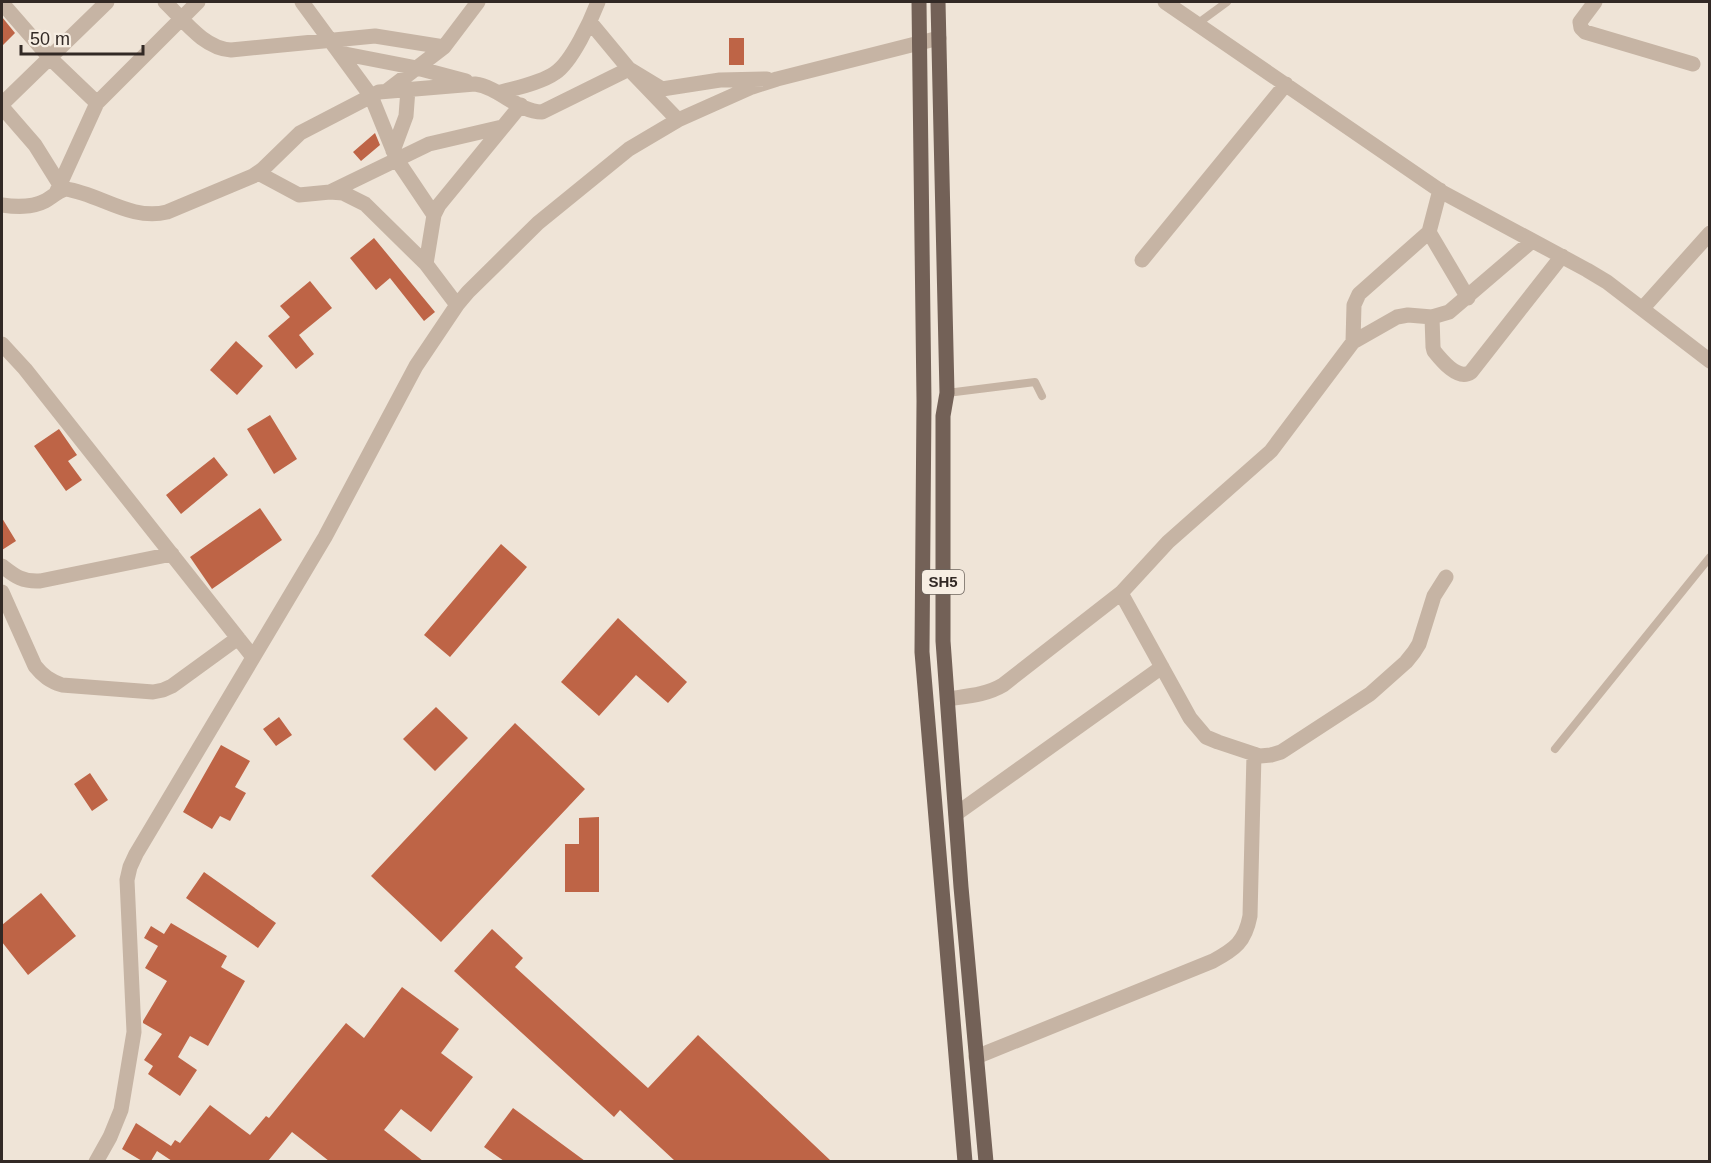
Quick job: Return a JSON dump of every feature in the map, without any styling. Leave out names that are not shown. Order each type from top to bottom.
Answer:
[{"type":"main road","name":"SH5","points":[[919,2],[924,401],[922,652],[965,1161]]},
{"type":"main road","name":"SH5","points":[[938,2],[947,393],[943,416],[943,633],[976,1057],[981,1160]]},
{"type":"street","points":[[58,189],[35,145],[2,106],[107,2]]},
{"type":"street","points":[[165,2],[204,40],[223,50],[335,47],[375,36],[444,47]]},
{"type":"street","points":[[2,205],[23,207],[34,205],[58,189],[97,103],[198,2]]},
{"type":"street","points":[[302,2],[370,96],[395,156],[434,215]]},
{"type":"street","points":[[387,90],[444,47],[478,2]]},
{"type":"street","points":[[498,93],[556,73],[567,61],[590,22],[598,2]]},
{"type":"street","points":[[1165,2],[1440,190],[1607,282],[1710,362]]},
{"type":"street","points":[[1595,2],[1580,22],[1585,32],[1693,64]]},
{"type":"street","points":[[2,3],[50,58],[97,103]]},
{"type":"street","points":[[590,22],[629,69],[678,120]]},
{"type":"street","points":[[96,1161],[110,1137],[121,1110],[135,1032],[127,895],[130,867],[325,537],[417,366],[457,305],[538,223],[629,149],[678,120],[752,87],[777,79],[939,38]]},
{"type":"street","points":[[335,47],[486,86],[531,110],[542,111],[629,69]]},
{"type":"street","points":[[629,69],[662,88],[720,80],[777,79]]},
{"type":"street","points":[[58,189],[71,190],[139,213],[167,212],[258,173],[300,133],[370,96],[387,90],[476,84]]},
{"type":"street","points":[[1142,260],[1286,84]]},
{"type":"street","points":[[395,156],[406,116],[408,89]]},
{"type":"street","points":[[426,264],[434,215],[439,205],[521,105]]},
{"type":"street","points":[[330,192],[395,156],[438,141],[502,127]]},
{"type":"street","points":[[258,173],[299,195],[343,193],[366,204],[426,264],[457,305]]},
{"type":"street","points":[[1353,342],[1354,304],[1359,294],[1429,232],[1440,190]]},
{"type":"street","points":[[1429,232],[1468,297]]},
{"type":"street","points":[[1642,309],[1710,233]]},
{"type":"street","points":[[948,699],[982,694],[1003,685],[1121,593],[1168,542],[1271,451],[1353,342],[1397,317],[1408,315],[1431,317],[1449,312],[1532,241]]},
{"type":"street","points":[[1431,317],[1434,351],[1457,373],[1467,375],[1562,256]]},
{"type":"street","points":[[2,344],[25,369],[253,657]]},
{"type":"street","points":[[2,566],[18,578],[28,582],[172,554]]},
{"type":"street","points":[[1121,593],[1190,718],[1206,737],[1260,756],[1271,755],[1292,746],[1370,694],[1406,662],[1419,644],[1434,596],[1446,577]]},
{"type":"street","points":[[2,592],[35,666],[42,676],[62,685],[153,692],[163,690],[172,686],[238,638]]},
{"type":"street","points":[[956,814],[1162,667]]},
{"type":"street","points":[[976,1057],[1213,961],[1242,941],[1250,916],[1254,754]]},
{"type":"lane","points":[[1197,24],[1227,2]]},
{"type":"lane","points":[[947,393],[1035,382],[1042,396]]},
{"type":"lane","points":[[1555,749],[1710,557]]},
{"type":"building","points":[[2,17],[15,33],[2,46]]},
{"type":"building","points":[[729,38],[744,38],[744,65],[729,65]]},
{"type":"building","points":[[375,133],[380,145],[361,161],[353,152]]},
{"type":"building","points":[[374,238],[435,312],[424,321],[390,278],[376,290],[350,258]]},
{"type":"building","points":[[310,281],[332,308],[299,335],[314,354],[296,369],[268,336],[290,317],[280,306]]},
{"type":"building","points":[[236,341],[263,366],[237,395],[210,370]]},
{"type":"building","points":[[270,415],[297,459],[274,474],[247,429]]},
{"type":"building","points":[[59,429],[77,455],[68,461],[82,480],[66,491],[34,446]]},
{"type":"building","points":[[214,457],[228,475],[181,514],[166,495]]},
{"type":"building","points":[[260,508],[282,540],[212,589],[190,557]]},
{"type":"building","points":[[2,518],[16,541],[2,550]]},
{"type":"building","points":[[501,544],[527,567],[450,657],[424,635]]},
{"type":"building","points":[[618,618],[687,682],[668,703],[636,675],[599,716],[561,682]]},
{"type":"building","points":[[436,707],[468,738],[435,771],[403,739]]},
{"type":"building","points":[[279,717],[292,735],[276,746],[263,729]]},
{"type":"building","points":[[515,723],[585,789],[441,942],[371,876]]},
{"type":"building","points":[[221,745],[250,761],[235,787],[246,793],[230,821],[220,816],[212,829],[183,812]]},
{"type":"building","points":[[90,773],[108,800],[92,811],[74,784]]},
{"type":"building","points":[[599,817],[599,892],[565,892],[565,844],[579,844],[579,818]]},
{"type":"building","points":[[204,872],[276,923],[258,948],[186,898]]},
{"type":"building","points":[[41,893],[76,936],[28,975],[2,942],[2,925]]},
{"type":"building","points":[[171,923],[227,956],[221,967],[245,981],[208,1046],[190,1036],[178,1057],[197,1070],[180,1096],[148,1074],[153,1066],[144,1060],[162,1034],[143,1021],[167,981],[145,968],[158,946],[144,938],[151,926],[164,934]]},
{"type":"building","points":[[492,929],[523,958],[515,967],[648,1088],[698,1035],[831,1161],[675,1161],[620,1110],[614,1117],[454,971]]},
{"type":"building","points":[[402,987],[459,1029],[441,1053],[473,1077],[431,1132],[401,1109],[384,1130],[423,1161],[329,1161],[292,1132],[268,1161],[172,1161],[157,1151],[151,1161],[142,1161],[122,1149],[136,1123],[171,1146],[175,1140],[180,1143],[210,1105],[250,1135],[266,1116],[269,1118],[346,1023],[364,1038]]},
{"type":"building","points":[[513,1108],[585,1161],[504,1161],[484,1147]]}]
